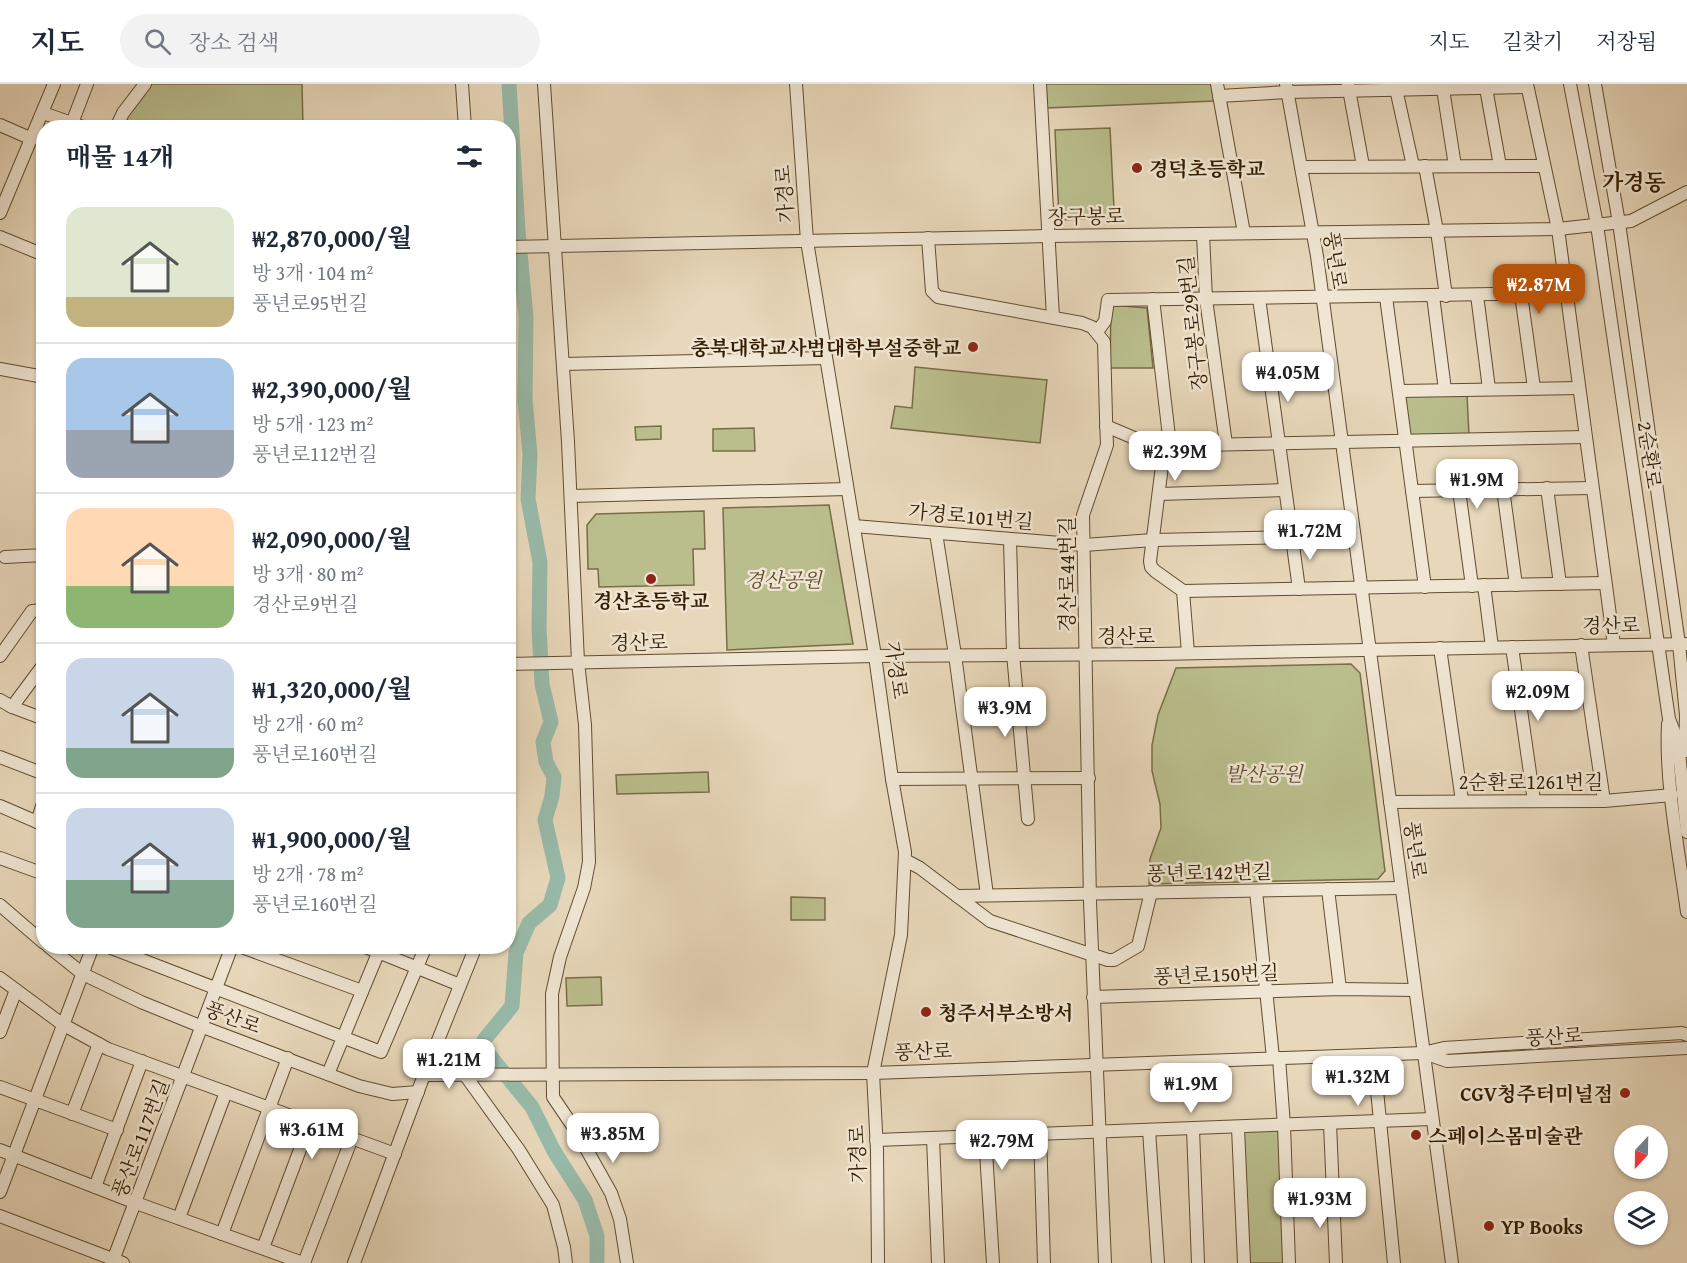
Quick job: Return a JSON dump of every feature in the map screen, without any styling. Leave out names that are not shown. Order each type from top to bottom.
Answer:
[{"type":"street","points":[[40,120],[54,84]]},
{"type":"street","points":[[73,120],[87,84]]},
{"type":"street","points":[[120,120],[144,84]]},
{"type":"street","points":[[462,84],[464,120]]},
{"type":"street","points":[[544,84],[571,496],[575,662],[585,725],[589,862],[584,888],[555,975],[552,994],[551,1074],[553,1097],[578,1134],[611,1193],[620,1219],[627,1263]]},
{"type":"street","name":"가경로","points":[[796,84],[807,241],[905,852],[901,935],[873,1073],[878,1263]]},
{"type":"street","points":[[1040,84],[1053,317]]},
{"type":"street","name":"2순환로","points":[[1570,84],[1597,225],[1669,719],[1678,742],[1687,832]]},
{"type":"street","name":"2순환로","points":[[1595,84],[1619,223],[1683,644],[1686,716],[1684,741],[1687,765]]},
{"type":"street","points":[[1244,233],[1218,90],[1527,86],[1558,229],[1614,645]]},
{"type":"street","points":[[1349,87],[1363,166]]},
{"type":"street","name":"풍년로","points":[[1287,88],[1313,233],[1452,1263]]},
{"type":"street","points":[[1443,88],[1455,166]]},
{"type":"street","points":[[1486,88],[1500,166]]},
{"type":"street","points":[[1396,89],[1404,127],[1419,166],[1437,231],[1439,340],[1445,390]]},
{"type":"street","points":[[43,113],[63,120]]},
{"type":"street","points":[[0,125],[32,139]]},
{"type":"street","points":[[0,213],[36,130]]},
{"type":"street","points":[[1301,167],[1544,166]]},
{"type":"street","name":"장구봉로","points":[[516,247],[1558,229],[1631,221],[1687,192]]},
{"type":"street","name":"장구봉로29번길","points":[[1203,234],[1206,299],[1226,444]]},
{"type":"street","points":[[0,237],[36,252]]},
{"type":"street","points":[[928,238],[932,291],[938,297],[1082,323],[1098,332],[1105,321],[1108,300],[1566,293]]},
{"type":"street","points":[[1521,294],[1534,388]]},
{"type":"street","points":[[1477,295],[1490,389]]},
{"type":"street","points":[[1386,297],[1425,586]]},
{"type":"street","points":[[1259,298],[1299,589]]},
{"type":"street","points":[[1153,299],[1170,445],[1162,458],[1151,567],[1183,591],[1605,583]]},
{"type":"street","name":"경산로44번길","points":[[1098,332],[1104,342],[1107,445],[1083,515],[1093,997],[1105,1263]]},
{"type":"street","points":[[563,364],[826,358]]},
{"type":"street","points":[[0,369],[36,376]]},
{"type":"street","points":[[1399,391],[1579,388]]},
{"type":"street","points":[[1106,426],[1153,446],[1585,437]]},
{"type":"street","points":[[1547,488],[1560,584]]},
{"type":"street","points":[[1412,491],[1592,488]]},
{"type":"street","points":[[571,496],[847,489]]},
{"type":"street","points":[[1503,489],[1516,585]]},
{"type":"street","points":[[1159,494],[1285,490]]},
{"type":"street","points":[[1459,490],[1465,534],[1492,647]]},
{"type":"street","name":"가경로101번길","points":[[854,526],[1084,545],[1153,540],[1292,537]]},
{"type":"street","points":[[936,533],[955,655],[987,896]]},
{"type":"street","points":[[1010,539],[1013,654],[1028,819]]},
{"type":"street","points":[[2,556],[36,555]]},
{"type":"street","points":[[1183,591],[1188,654]]},
{"type":"street","points":[[0,656],[32,611],[36,611]]},
{"type":"street","name":"경산로","points":[[516,664],[1683,644]]},
{"type":"street","points":[[1581,645],[1604,801]]},
{"type":"street","points":[[1512,647],[1534,801]]},
{"type":"street","points":[[1440,648],[1462,801]]},
{"type":"street","points":[[12,707],[36,675]]},
{"type":"street","points":[[0,700],[36,716]]},
{"type":"street","points":[[1669,719],[1672,795],[1687,912]]},
{"type":"street","points":[[0,757],[36,771]]},
{"type":"street","points":[[892,779],[1089,778]]},
{"type":"street","name":"2순환로1261번길","points":[[1390,802],[1604,801],[1672,795]]},
{"type":"street","points":[[1,809],[36,822]]},
{"type":"street","points":[[0,858],[36,871]]},
{"type":"street","points":[[905,860],[920,868],[990,921],[1108,960],[1114,960],[1138,946],[1151,892]]},
{"type":"street","name":"풍년로142번길","points":[[957,896],[1401,888]]},
{"type":"street","points":[[1328,890],[1340,989]]},
{"type":"street","points":[[1256,891],[1284,1126],[1289,1263]]},
{"type":"street","points":[[0,905],[36,937]]},
{"type":"street","name":"풍산로","points":[[58,954],[83,974],[141,1002],[201,1026],[359,1086],[392,1094],[418,1092]]},
{"type":"street","points":[[0,1192],[90,954]]},
{"type":"street","points":[[126,954],[381,1052],[423,954]]},
{"type":"street","name":"풍산로117번길","points":[[116,1262],[159,1137],[184,1078],[229,954]]},
{"type":"street","points":[[261,954],[362,991]]},
{"type":"street","points":[[328,1074],[378,954]]},
{"type":"street","points":[[388,954],[460,985]]},
{"type":"street","points":[[354,1263],[473,954]]},
{"type":"street","points":[[0,978],[62,1024],[99,1044],[184,1078],[395,1154]]},
{"type":"street","name":"풍년로150번길","points":[[1093,997],[1340,989],[1415,990]]},
{"type":"street","points":[[0,1032],[16,990]]},
{"type":"street","name":"풍산로","points":[[424,1076],[873,1073],[1423,1053],[1444,1048],[1682,1033],[1687,1035]]},
{"type":"street","points":[[72,1113],[99,1044]]},
{"type":"street","name":"풍산로","points":[[1423,1053],[1447,1061],[1687,1048]]},
{"type":"street","points":[[222,1234],[288,1058]]},
{"type":"street","points":[[95,1187],[142,1061]]},
{"type":"street","points":[[1375,1070],[1382,1121],[1394,1263]]},
{"type":"street","points":[[469,1075],[553,1205],[566,1263]]},
{"type":"street","points":[[0,1087],[117,1130]]},
{"type":"street","points":[[179,1218],[226,1092]]},
{"type":"street","points":[[876,1140],[1432,1119]]},
{"type":"street","points":[[263,1248],[310,1123]]},
{"type":"street","points":[[1330,1124],[1336,1263]]},
{"type":"street","points":[[1238,1128],[1244,1263]]},
{"type":"street","points":[[1193,1129],[1198,1263]]},
{"type":"street","points":[[1149,1130],[1158,1263]]},
{"type":"street","points":[[1040,1134],[1044,1263]]},
{"type":"street","points":[[985,1136],[993,1263]]},
{"type":"street","points":[[0,1150],[136,1203],[304,1263],[352,1138]]},
{"type":"street","points":[[933,1138],[938,1263]]},
{"type":"street","points":[[0,1216],[116,1262]]},
{"type":"street","points":[[1442,1263],[1452,1263]]},
{"type":"green space","points":[[151,84],[302,84],[303,120],[125,120],[133,105]]},
{"type":"green space","points":[[1046,84],[1212,84],[1215,101],[1047,108]]},
{"type":"green space","points":[[1110,128],[1114,209],[1111,209],[1111,218],[1059,220],[1055,130]]},
{"type":"green space","points":[[1111,305],[1147,308],[1153,368],[1110,368]]},
{"type":"green space","points":[[915,367],[1047,380],[1040,443],[891,428],[895,406],[912,408]]},
{"type":"green space","points":[[1404,395],[1467,395],[1469,435],[1408,436]]},
{"type":"green space","points":[[661,426],[661,439],[636,440],[635,427]]},
{"type":"green space","points":[[754,428],[755,451],[713,451],[713,429]]},
{"type":"green space","name":"경산공원","points":[[829,505],[853,644],[727,650],[723,508]]},
{"type":"green space","points":[[704,511],[705,549],[693,549],[694,585],[599,587],[598,569],[588,569],[587,525],[596,514]]},
{"type":"green space","name":"발산공원","points":[[1351,664],[1360,673],[1385,871],[1378,879],[1149,884],[1150,859],[1161,828],[1160,804],[1152,771],[1152,745],[1158,715],[1176,668]]},
{"type":"green space","points":[[708,772],[709,792],[617,794],[616,775]]},
{"type":"green space","points":[[791,897],[825,898],[825,920],[791,920]]},
{"type":"green space","points":[[601,977],[602,1005],[567,1006],[566,978]]},
{"type":"green space","points":[[1280,1130],[1285,1263],[1249,1263],[1242,1131]]},
{"type":"waterway","points":[[509,84],[511,120]]},
{"type":"waterway","points":[[516,198],[526,317],[525,400],[530,454],[528,499],[540,562],[539,628],[542,684],[551,722],[543,742],[546,762],[554,777],[552,796],[545,820],[558,878],[550,905],[529,923],[516,953]]},
{"type":"waterway","points":[[516,954],[512,1006],[484,1040],[485,1050],[532,1107],[554,1151],[585,1200],[597,1236],[597,1263]]},
{"type":"place","name":"경덕초등학교","points":[[1137,168]]},
{"type":"place","name":"충북대학교사범대학부설중학교","points":[[973,347]]},
{"type":"place","name":"경산초등학교","points":[[651,579]]},
{"type":"place","name":"청주서부소방서","points":[[926,1012]]},
{"type":"place","name":"CGV청주터미널점","points":[[1625,1093]]},
{"type":"place","name":"스페이스몸미술관","points":[[1416,1135]]},
{"type":"place","name":"YP Books","points":[[1489,1226]]},
{"type":"district","name":"가경동","points":[[1634,182]]}]
